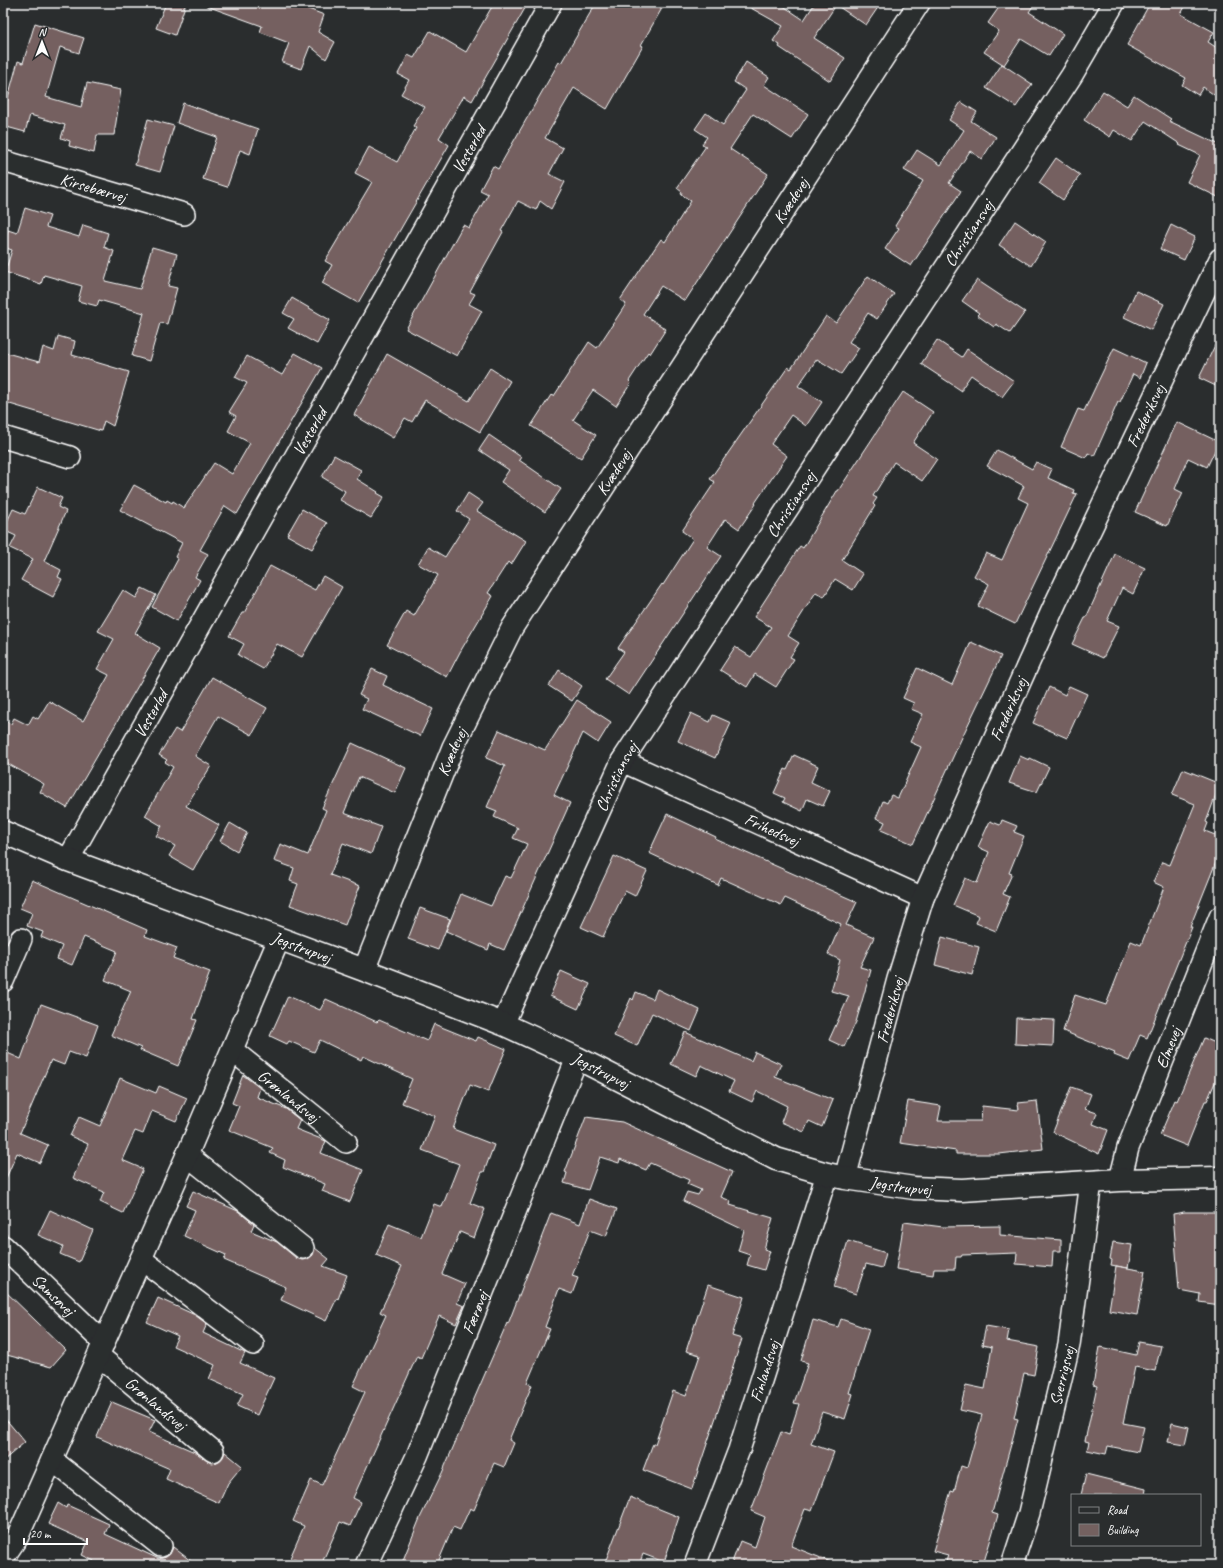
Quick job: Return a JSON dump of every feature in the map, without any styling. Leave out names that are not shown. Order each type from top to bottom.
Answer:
[{"type":"street","name":"Vesterled","points":[[68,860],[551,3]]},
{"type":"street","name":"Kvædevej","points":[[364,970],[453,747],[512,628],[919,3]]},
{"type":"street","name":"Christiansvej","points":[[503,1024],[622,761],[1068,81],[1114,3]]},
{"type":"street","name":"Kirsebærvej","points":[[3,161],[184,214]]},
{"type":"street","name":"Frederiksvej","points":[[836,1176],[923,898],[1056,602],[1220,259]]},
{"type":"street","points":[[3,437],[70,457]]},
{"type":"street","name":"Frihedsvej","points":[[622,761],[923,898]]},
{"type":"street","name":"Jegstrupvej","points":[[3,832],[68,860],[364,970],[503,1024],[577,1058],[776,1159],[836,1176],[914,1188],[962,1190],[1120,1180],[1220,1178]]},
{"type":"street","name":"Elmevej","points":[[1120,1180],[1128,1148],[1220,917]]},
{"type":"street","points":[[3,1558],[18,1536],[101,1350],[187,1155],[279,938]]},
{"type":"street","points":[[3,981],[21,939]]},
{"type":"street","name":"Grønlandsvej","points":[[232,1050],[346,1142]]},
{"type":"street","name":"Færøvej","points":[[366,1565],[417,1456],[577,1058]]},
{"type":"street","points":[[187,1155],[303,1248]]},
{"type":"street","name":"Finlandsvej","points":[[695,1565],[739,1450],[836,1176]]},
{"type":"street","name":"Sverrigsvej","points":[[1012,1565],[1029,1513],[1068,1344],[1091,1182]]},
{"type":"street","name":"Samsøvej","points":[[3,1246],[101,1350]]},
{"type":"street","points":[[141,1259],[253,1344]]},
{"type":"street","name":"Grønlandsvej","points":[[101,1350],[213,1451]]},
{"type":"street","points":[[52,1460],[161,1546]]},
{"type":"building","points":[[166,3],[186,3],[175,35],[156,28]]},
{"type":"building","points":[[205,3],[293,3],[324,15],[318,32],[335,42],[326,59],[310,46],[301,69],[282,62],[289,43],[260,32],[262,26],[204,5]]},
{"type":"building","points":[[494,3],[528,3],[472,101],[464,96],[439,138],[449,145],[358,303],[322,283],[332,265],[325,261],[372,182],[355,173],[369,147],[397,162],[416,128],[413,126],[425,107],[401,94],[409,80],[398,74],[408,55],[414,58],[430,31],[466,52]]},
{"type":"building","points":[[596,3],[665,3],[641,45],[643,46],[607,109],[574,88],[545,138],[563,148],[549,174],[565,182],[551,209],[540,201],[536,210],[518,201],[470,292],[475,294],[469,304],[482,311],[457,356],[406,329],[463,225],[469,228],[488,194],[480,190],[493,166],[498,169],[559,62],[561,63]]},
{"type":"building","points":[[742,3],[779,3],[804,20],[815,3],[881,3],[866,25],[836,5],[814,38],[845,58],[830,81],[779,47],[780,45],[773,41],[783,26]]},
{"type":"building","points":[[1002,3],[1035,3],[1029,12],[1063,34],[1049,56],[1021,39],[1004,65],[984,52],[999,31],[988,23]]},
{"type":"building","points":[[1150,3],[1187,3],[1181,14],[1214,32],[1208,42],[1220,50],[1220,99],[1203,87],[1198,95],[1182,85],[1186,78],[1127,45]]},
{"type":"building","points":[[35,23],[84,38],[79,53],[60,47],[46,97],[81,107],[87,83],[121,90],[114,135],[97,135],[94,153],[69,146],[70,141],[61,138],[65,125],[30,115],[25,132],[3,126],[3,100],[7,101],[18,61],[23,63]]},
{"type":"building","points":[[746,62],[769,77],[764,85],[808,114],[792,139],[753,114],[730,149],[768,174],[685,301],[661,286],[643,314],[666,329],[650,354],[648,352],[629,381],[631,383],[616,406],[593,390],[573,420],[596,435],[581,458],[531,426],[551,395],[554,396],[589,342],[597,348],[626,304],[620,300],[661,239],[665,242],[691,201],[681,194],[682,192],[677,188],[706,146],[702,144],[707,137],[695,129],[706,113],[723,125],[746,90],[734,82]]},
{"type":"building","points":[[1002,64],[1032,84],[1016,107],[986,88]]},
{"type":"building","points":[[1103,91],[1127,106],[1134,95],[1171,119],[1169,121],[1220,145],[1220,198],[1187,182],[1200,155],[1179,145],[1180,144],[1145,121],[1132,141],[1114,130],[1110,137],[1084,120]]},
{"type":"building","points":[[961,102],[977,112],[971,121],[996,137],[982,159],[970,151],[949,183],[961,191],[911,266],[885,249],[899,228],[895,226],[923,181],[904,170],[917,150],[941,165],[964,130],[949,120]]},
{"type":"building","points":[[183,103],[258,129],[250,154],[240,150],[227,187],[203,179],[217,137],[177,123]]},
{"type":"building","points":[[148,119],[174,126],[160,172],[135,165]]},
{"type":"building","points":[[1056,158],[1080,175],[1063,200],[1039,183]]},
{"type":"building","points":[[25,208],[50,216],[46,227],[79,237],[83,225],[108,233],[104,247],[114,251],[105,281],[140,289],[152,247],[177,254],[168,286],[177,288],[167,324],[160,323],[149,361],[132,356],[144,313],[99,300],[97,306],[78,301],[82,286],[44,275],[41,284],[5,272],[12,250],[3,247],[8,230],[17,233]]},
{"type":"building","points":[[1015,221],[1046,242],[1031,266],[999,245]]},
{"type":"building","points":[[1171,225],[1195,237],[1184,260],[1160,249]]},
{"type":"building","points":[[868,276],[894,294],[877,319],[868,313],[849,342],[859,348],[841,374],[817,359],[798,386],[822,402],[806,426],[791,415],[771,444],[787,456],[739,529],[725,519],[707,547],[721,556],[629,695],[605,679],[624,652],[618,648],[662,584],[663,585],[693,539],[682,531],[715,482],[710,479],[788,367],[791,369],[826,316],[836,323]]},
{"type":"building","points":[[977,280],[1025,312],[1010,333],[996,324],[994,327],[977,315],[979,313],[962,301]]},
{"type":"building","points":[[1136,291],[1164,304],[1151,330],[1124,317]]},
{"type":"building","points":[[292,298],[330,320],[317,344],[288,328],[294,319],[283,313]]},
{"type":"building","points":[[1220,335],[1220,388],[1199,378]]},
{"type":"building","points":[[58,336],[75,341],[72,355],[129,372],[113,426],[104,421],[101,431],[3,402],[3,352],[39,362],[43,347],[54,351]]},
{"type":"building","points":[[937,340],[962,357],[967,349],[1014,381],[1002,397],[971,375],[962,388],[962,391],[921,364]]},
{"type":"building","points":[[1114,348],[1146,363],[1140,378],[1133,374],[1120,402],[1118,402],[1094,456],[1088,453],[1086,458],[1061,447],[1078,409],[1084,411]]},
{"type":"building","points":[[295,353],[322,368],[237,514],[225,506],[200,550],[208,554],[195,577],[200,580],[177,621],[152,607],[178,559],[175,557],[182,543],[120,510],[134,485],[166,502],[167,500],[172,503],[173,501],[184,508],[214,463],[232,474],[250,443],[228,431],[236,416],[229,412],[247,383],[235,377],[247,356],[282,375]]},
{"type":"building","points":[[387,354],[469,401],[490,368],[510,381],[480,432],[425,400],[412,422],[405,418],[393,438],[354,415]]},
{"type":"building","points":[[903,392],[933,412],[913,443],[937,459],[922,481],[894,462],[873,496],[877,498],[873,504],[875,506],[842,560],[863,574],[853,590],[835,579],[824,597],[816,592],[788,636],[799,643],[790,657],[794,659],[776,687],[755,674],[747,687],[720,670],[735,647],[751,657],[771,627],[754,617],[800,546],[803,548],[837,491]]},
{"type":"building","points":[[1177,422],[1219,442],[1207,467],[1188,458],[1175,489],[1183,493],[1167,526],[1135,512]]},
{"type":"building","points":[[489,435],[521,457],[519,460],[561,489],[545,512],[501,482],[509,470],[479,450]]},
{"type":"building","points":[[997,450],[1032,469],[1036,462],[1052,469],[1048,478],[1074,490],[1073,493],[1077,494],[1015,624],[978,606],[989,584],[974,576],[986,553],[1002,560],[1028,503],[1018,498],[1024,486],[987,466]]},
{"type":"building","points":[[334,455],[361,470],[357,479],[384,497],[371,518],[340,500],[345,491],[322,477]]},
{"type":"building","points":[[38,487],[62,498],[58,507],[66,511],[44,561],[61,570],[58,577],[62,579],[53,597],[21,580],[33,559],[10,548],[16,536],[3,530],[13,509],[25,514]]},
{"type":"building","points":[[468,493],[483,503],[477,511],[526,541],[511,565],[508,562],[488,593],[493,596],[447,677],[387,645],[406,611],[414,616],[438,575],[418,564],[428,547],[445,557],[469,519],[457,511]]},
{"type":"building","points":[[302,509],[327,523],[312,549],[287,535]]},
{"type":"building","points":[[1115,554],[1145,568],[1133,594],[1122,588],[1107,621],[1119,626],[1103,658],[1072,644],[1086,618]]},
{"type":"building","points":[[270,566],[315,590],[323,576],[342,587],[302,657],[277,644],[263,669],[238,655],[244,644],[229,636],[242,613],[244,613]]},
{"type":"building","points":[[142,588],[156,595],[135,633],[160,648],[67,808],[40,792],[44,784],[3,761],[3,720],[11,724],[14,718],[28,725],[33,716],[38,719],[49,701],[83,721],[109,675],[97,669],[114,639],[98,631],[123,590],[136,598]]},
{"type":"building","points":[[971,642],[1001,656],[913,844],[881,830],[885,822],[876,818],[883,801],[887,803],[891,795],[898,798],[921,747],[910,742],[923,714],[911,709],[914,703],[903,698],[917,668],[952,685]]},
{"type":"building","points":[[372,669],[387,676],[383,685],[433,709],[420,736],[362,709],[367,699],[359,695]]},
{"type":"building","points":[[559,670],[582,686],[572,701],[549,686]]},
{"type":"building","points":[[212,677],[267,708],[252,735],[218,716],[195,756],[211,766],[186,806],[219,825],[193,870],[169,856],[175,846],[156,836],[162,826],[145,816],[173,767],[165,762],[167,760],[159,755],[175,729],[180,732]]},
{"type":"building","points":[[1069,686],[1087,694],[1067,738],[1033,723],[1049,687],[1065,695]]},
{"type":"building","points":[[577,700],[611,722],[598,743],[583,733],[554,795],[570,803],[504,950],[490,944],[488,950],[446,931],[461,894],[491,906],[505,876],[511,878],[527,844],[513,838],[518,828],[494,817],[497,811],[487,807],[505,766],[486,758],[499,730],[545,750]]},
{"type":"building","points":[[691,713],[710,722],[713,715],[731,723],[715,758],[678,741]]},
{"type":"building","points":[[352,743],[406,768],[395,793],[359,777],[344,813],[381,827],[371,854],[343,843],[330,875],[360,886],[345,925],[290,905],[298,884],[290,881],[294,868],[274,861],[280,844],[308,855],[326,810],[322,808]]},
{"type":"building","points":[[794,755],[818,766],[811,782],[830,791],[823,806],[807,799],[802,811],[783,802],[785,798],[774,793],[785,769],[787,770]]},
{"type":"building","points":[[1020,756],[1029,760],[1030,758],[1049,767],[1037,792],[1009,783]]},
{"type":"building","points":[[1183,769],[1220,784],[1206,822],[1208,823],[1205,831],[1220,837],[1220,852],[1190,927],[1192,927],[1147,1038],[1140,1035],[1129,1061],[1114,1055],[1115,1052],[1063,1031],[1075,995],[1106,1005],[1131,941],[1141,945],[1164,887],[1153,882],[1162,862],[1170,865],[1195,804],[1172,795]]},
{"type":"building","points":[[667,814],[716,837],[715,839],[857,902],[846,925],[874,937],[860,967],[871,970],[856,1022],[844,1047],[829,1040],[849,996],[831,991],[840,960],[828,954],[841,924],[785,898],[781,905],[721,878],[718,885],[649,853]]},
{"type":"building","points":[[1002,820],[1017,826],[1014,832],[1024,836],[1009,873],[1012,874],[1003,894],[1010,897],[996,931],[976,923],[979,916],[953,905],[965,878],[977,883],[989,852],[978,847],[990,821],[1000,825]]},
{"type":"building","points":[[230,823],[247,833],[237,851],[220,841]]},
{"type":"building","points":[[614,856],[647,871],[635,896],[625,891],[603,937],[581,927]]},
{"type":"building","points":[[32,880],[147,930],[145,936],[177,948],[173,958],[210,972],[193,1019],[197,1020],[178,1066],[140,1050],[141,1048],[111,1035],[131,991],[105,980],[117,951],[84,937],[72,965],[57,959],[62,946],[41,937],[43,932],[27,926],[32,913],[20,908]]},
{"type":"building","points":[[420,908],[450,919],[438,950],[408,939]]},
{"type":"building","points":[[942,937],[979,947],[972,975],[935,965]]},
{"type":"building","points":[[561,971],[590,984],[578,1009],[550,996]]},
{"type":"building","points":[[657,989],[700,1010],[691,1031],[652,1013],[637,1046],[614,1036],[631,998],[633,1000],[636,992],[653,999]]},
{"type":"building","points":[[288,996],[320,1010],[326,999],[377,1022],[379,1020],[427,1041],[434,1024],[476,1041],[478,1037],[506,1049],[488,1092],[470,1085],[453,1129],[494,1145],[470,1203],[485,1209],[474,1238],[460,1232],[442,1274],[465,1284],[457,1303],[464,1306],[456,1324],[439,1316],[421,1358],[417,1356],[353,1498],[361,1502],[350,1526],[340,1522],[321,1565],[308,1565],[290,1558],[304,1526],[293,1521],[311,1480],[322,1485],[365,1392],[353,1386],[386,1315],[380,1312],[402,1266],[376,1255],[389,1224],[421,1237],[434,1204],[442,1207],[459,1164],[422,1150],[435,1116],[402,1103],[412,1079],[363,1056],[361,1060],[320,1040],[314,1052],[289,1041],[287,1044],[270,1036]]},
{"type":"building","points":[[41,1004],[98,1025],[86,1058],[69,1052],[64,1065],[51,1060],[20,1133],[48,1145],[40,1163],[17,1153],[3,1185],[3,1051],[21,1059]]},
{"type":"building","points":[[1016,1018],[1054,1020],[1053,1046],[1015,1044]]},
{"type":"building","points":[[685,1032],[751,1061],[755,1052],[781,1064],[775,1077],[833,1100],[822,1127],[809,1121],[804,1132],[781,1122],[787,1106],[757,1091],[752,1102],[729,1091],[734,1081],[701,1065],[696,1076],[671,1064]]},
{"type":"building","points":[[1204,1038],[1220,1045],[1220,1071],[1207,1101],[1205,1101],[1187,1146],[1160,1135],[1175,1100],[1177,1101]]},
{"type":"building","points":[[243,1075],[260,1088],[257,1097],[286,1109],[300,1120],[296,1129],[326,1141],[321,1153],[363,1170],[350,1202],[322,1191],[325,1184],[283,1167],[285,1160],[270,1153],[273,1148],[229,1130],[239,1106],[232,1103]]},
{"type":"building","points":[[120,1078],[156,1093],[159,1086],[187,1098],[176,1121],[152,1111],[143,1134],[135,1131],[122,1160],[143,1169],[123,1213],[100,1202],[104,1192],[73,1178],[88,1144],[70,1136],[79,1117],[100,1126]]},
{"type":"building","points":[[1071,1087],[1091,1094],[1085,1109],[1097,1113],[1093,1124],[1108,1130],[1099,1154],[1053,1132]]},
{"type":"building","points":[[908,1101],[941,1106],[938,1121],[981,1121],[982,1106],[1019,1110],[1018,1103],[1037,1101],[1043,1149],[999,1154],[956,1154],[956,1151],[900,1143]]},
{"type":"building","points":[[586,1117],[622,1122],[732,1172],[721,1197],[731,1201],[730,1205],[773,1218],[764,1249],[770,1251],[764,1270],[747,1265],[750,1255],[738,1251],[744,1230],[683,1201],[687,1192],[698,1195],[701,1190],[687,1184],[689,1180],[650,1163],[646,1170],[620,1159],[619,1163],[600,1157],[588,1190],[564,1183],[567,1173],[565,1172]]},
{"type":"building","points":[[193,1191],[238,1211],[254,1224],[251,1231],[277,1242],[296,1258],[302,1260],[308,1259],[313,1255],[315,1248],[329,1259],[323,1266],[347,1275],[338,1299],[337,1298],[326,1321],[281,1300],[286,1287],[224,1260],[226,1255],[184,1236],[195,1210],[186,1206]]},
{"type":"building","points":[[589,1199],[617,1209],[606,1236],[590,1230],[572,1276],[578,1278],[572,1294],[559,1289],[545,1327],[550,1329],[527,1383],[532,1385],[509,1440],[514,1443],[504,1467],[494,1463],[474,1510],[470,1508],[460,1530],[453,1527],[437,1565],[401,1565],[420,1518],[442,1473],[507,1323],[508,1324],[551,1213],[580,1224]]},
{"type":"building","points":[[50,1210],[93,1230],[79,1262],[60,1254],[63,1246],[38,1235]]},
{"type":"building","points":[[1184,1212],[1220,1212],[1220,1305],[1199,1302],[1200,1294],[1179,1290],[1173,1214]]},
{"type":"building","points":[[904,1222],[943,1227],[1000,1226],[1000,1235],[1061,1240],[1061,1251],[1053,1251],[1052,1267],[1016,1264],[1017,1253],[962,1255],[961,1257],[956,1257],[955,1269],[934,1269],[933,1275],[896,1269]]},
{"type":"building","points":[[848,1241],[886,1253],[882,1268],[866,1264],[856,1294],[834,1287]]},
{"type":"building","points":[[1113,1242],[1132,1245],[1128,1268],[1111,1265],[1112,1260],[1110,1259]]},
{"type":"building","points":[[1116,1266],[1145,1271],[1137,1315],[1109,1310]]},
{"type":"building","points":[[708,1285],[744,1297],[732,1336],[742,1339],[692,1489],[643,1470],[652,1446],[655,1444],[673,1391],[686,1396],[700,1355],[686,1351]]},
{"type":"building","points":[[3,1289],[66,1350],[51,1367],[3,1354]]},
{"type":"building","points":[[158,1298],[195,1315],[207,1324],[203,1333],[245,1353],[240,1363],[274,1378],[257,1415],[237,1406],[243,1394],[209,1379],[215,1365],[173,1346],[178,1336],[147,1322]]},
{"type":"building","points":[[841,1319],[869,1329],[849,1393],[853,1394],[845,1419],[822,1412],[811,1444],[834,1452],[812,1511],[805,1509],[791,1546],[836,1564],[731,1565],[740,1541],[755,1547],[765,1517],[751,1511],[781,1432],[789,1435],[799,1404],[794,1403],[808,1363],[801,1361],[813,1320],[838,1327]]},
{"type":"building","points":[[986,1326],[1009,1330],[1007,1341],[1039,1347],[1034,1375],[1024,1373],[1014,1418],[1018,1419],[992,1513],[998,1515],[983,1565],[945,1565],[948,1555],[933,1551],[951,1491],[954,1492],[961,1466],[967,1468],[982,1415],[960,1410],[966,1385],[985,1389],[992,1347],[982,1345]]},
{"type":"building","points":[[1139,1342],[1161,1346],[1155,1371],[1135,1367],[1123,1423],[1144,1427],[1138,1452],[1108,1446],[1106,1454],[1087,1450],[1089,1442],[1085,1441],[1097,1386],[1093,1385],[1100,1347],[1136,1355]]},
{"type":"building","points":[[112,1402],[155,1420],[149,1432],[197,1453],[211,1463],[217,1462],[222,1458],[225,1452],[242,1466],[228,1483],[219,1503],[166,1479],[170,1469],[97,1437]]},
{"type":"building","points":[[3,1416],[25,1442],[3,1461]]},
{"type":"building","points":[[1172,1423],[1189,1427],[1185,1445],[1168,1442]]},
{"type":"building","points":[[1086,1474],[1146,1489],[1145,1494],[1081,1494]]},
{"type":"building","points":[[630,1497],[679,1517],[664,1562],[643,1554],[639,1565],[604,1565]]},
{"type":"building","points":[[58,1503],[66,1508],[67,1505],[109,1524],[105,1534],[159,1559],[170,1554],[173,1547],[196,1565],[92,1565],[94,1561],[82,1555],[88,1542],[48,1524]]}]
